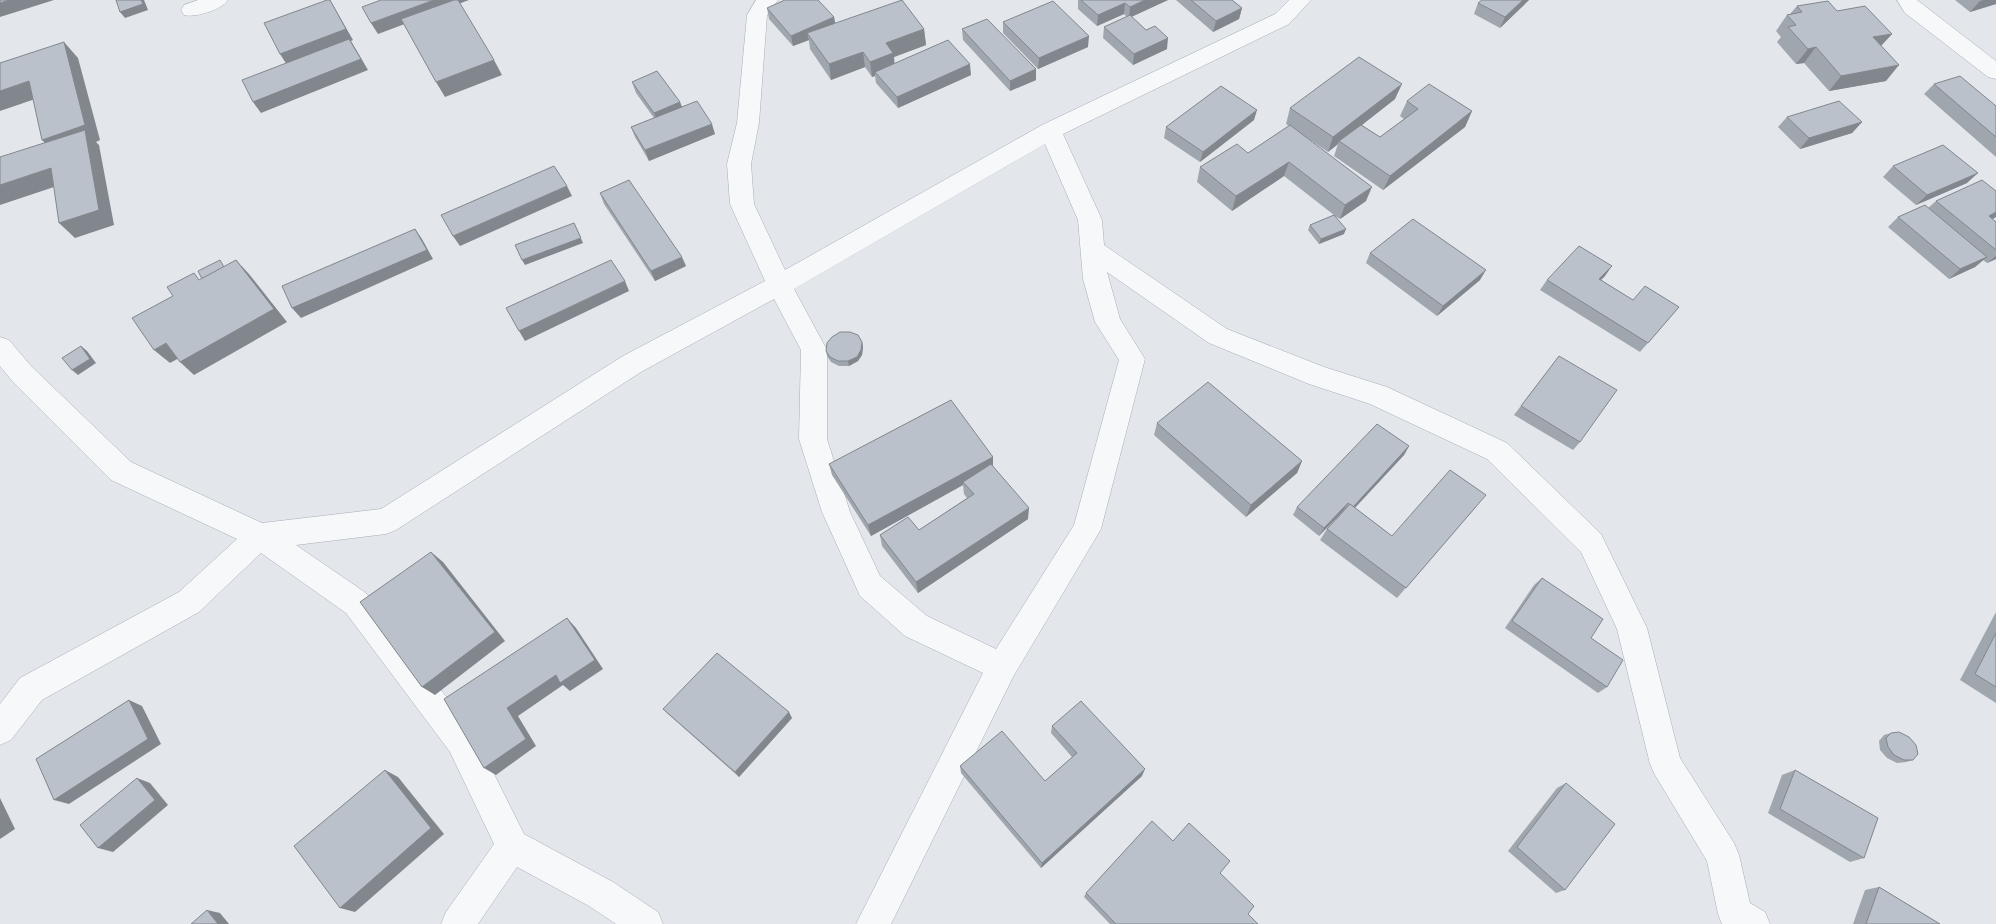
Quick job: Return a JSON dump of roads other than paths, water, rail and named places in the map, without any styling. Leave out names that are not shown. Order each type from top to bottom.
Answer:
[{"type":"street","points":[[191,10],[218,0]]},
{"type":"street","points":[[0,729],[31,689],[189,602],[260,536],[386,521],[632,364],[779,285],[1050,131],[1282,20],[1301,0]]},
{"type":"street","points":[[1907,0],[1912,8],[1996,72]]},
{"type":"street","points":[[765,1],[757,16],[748,123],[739,164],[742,204],[779,285],[814,350],[813,439],[836,512],[870,586],[916,626],[1002,667]]},
{"type":"street","points":[[873,924],[1002,667],[1087,529],[1132,360],[1108,322],[1095,279],[1090,220],[1050,131]]},
{"type":"street","points":[[1093,250],[1218,336],[1318,376],[1378,395],[1497,451],[1591,543],[1632,628],[1666,764],[1722,855],[1735,914],[1753,924]]},
{"type":"street","points":[[0,347],[22,374],[121,471],[260,536],[356,603],[462,741],[512,846],[601,894],[646,924]]},
{"type":"street","points":[[458,924],[512,846]]}]
